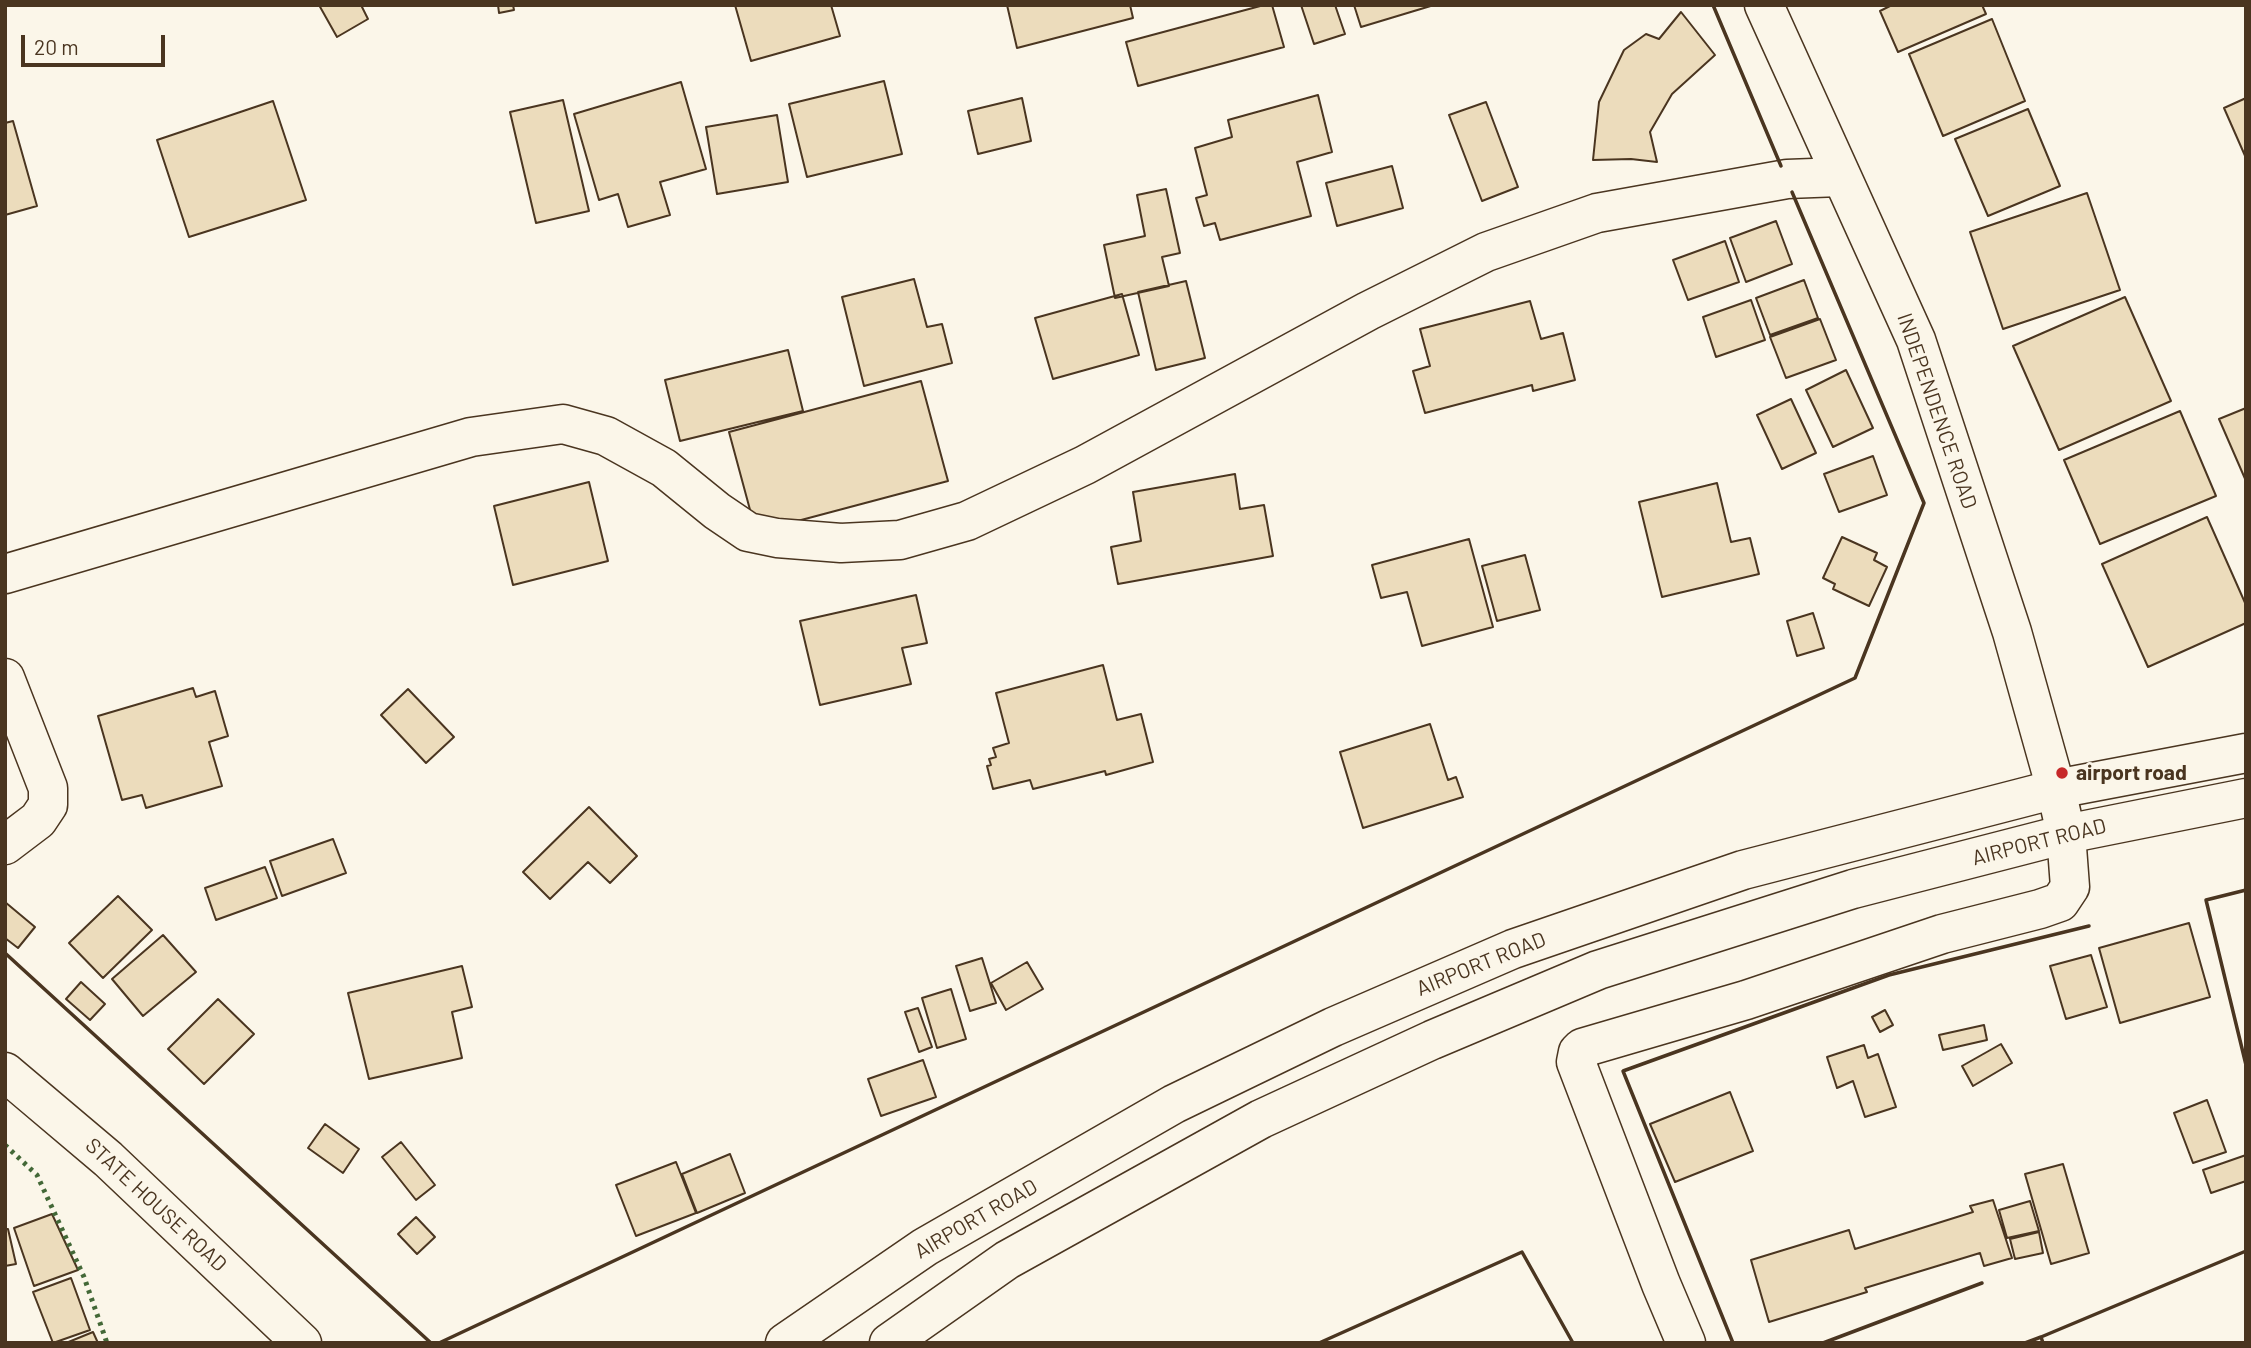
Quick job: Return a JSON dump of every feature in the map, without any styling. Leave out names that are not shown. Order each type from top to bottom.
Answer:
[{"type":"main road","name":"INDEPENDENCE ROAD","points":[[1686,1343],[1576,1062],[1578,1052],[1582,1048],[1746,1000],[1942,934],[2040,909],[2060,902],[2070,887],[2066,834],[2056,789],[2012,632],[1916,340],[1764,5]]},
{"type":"main road","points":[[5,574],[471,437],[563,424],[606,436],[664,468],[748,532],[777,538],[841,543],[900,540],[967,521],[1085,465],[1368,311],[1486,252],[1597,213],[1787,179],[1840,177]]},
{"type":"main road","points":[[5,678],[48,788],[48,805],[38,820],[5,845]]},
{"type":"main road","name":"AIRPORT ROAD","points":[[785,1343],[937,1241],[1174,1104],[1333,1027],[1513,949],[1743,870],[2056,789],[2246,753]]},
{"type":"main road","name":"AIRPORT ROAD","points":[[889,1343],[1007,1259],[1261,1119],[1432,1040],[1598,970],[1853,889],[2066,834],[2246,798]]},
{"type":"main road","name":"STATE HOUSE ROAD","points":[[5,1072],[108,1159],[302,1343]]},
{"type":"building","points":[[319,5],[361,5],[368,19],[337,37]]},
{"type":"building","points":[[498,5],[513,5],[514,10],[499,13]]},
{"type":"building","points":[[735,5],[831,5],[840,36],[751,61]]},
{"type":"building","points":[[1007,5],[1130,5],[1133,18],[1017,48]]},
{"type":"building","points":[[1272,5],[1284,47],[1138,86],[1126,42]]},
{"type":"building","points":[[1301,5],[1335,5],[1345,34],[1314,44]]},
{"type":"building","points":[[1354,5],[1434,5],[1361,27]]},
{"type":"building","points":[[1892,5],[1982,5],[1986,14],[1898,52],[1880,11]]},
{"type":"building","points":[[1681,12],[1715,55],[1672,94],[1650,132],[1657,162],[1631,159],[1593,160],[1599,102],[1624,50],[1646,34],[1659,39]]},
{"type":"building","points":[[1992,19],[2025,101],[1943,136],[1909,54]]},
{"type":"building","points":[[884,81],[902,154],[807,177],[789,104]]},
{"type":"building","points":[[681,82],[706,169],[660,182],[670,215],[628,227],[618,194],[599,200],[574,114]]},
{"type":"building","points":[[1318,95],[1332,152],[1297,162],[1311,216],[1220,240],[1215,223],[1204,226],[1196,198],[1207,195],[1195,148],[1232,137],[1228,120]]},
{"type":"building","points":[[1022,98],[1031,141],[978,154],[968,111]]},
{"type":"building","points":[[2246,98],[2246,158],[2224,108]]},
{"type":"building","points":[[563,100],[589,211],[536,223],[510,112]]},
{"type":"building","points":[[273,101],[306,200],[189,237],[157,140]]},
{"type":"building","points":[[1486,102],[1518,187],[1482,201],[1449,115]]},
{"type":"building","points":[[2028,109],[2060,186],[1988,216],[1955,139]]},
{"type":"building","points":[[777,115],[788,182],[717,194],[706,127]]},
{"type":"building","points":[[13,121],[37,206],[5,215],[5,123]]},
{"type":"building","points":[[1392,166],[1403,208],[1337,226],[1326,183]]},
{"type":"building","points":[[1166,189],[1180,253],[1162,257],[1169,286],[1115,298],[1104,245],[1145,236],[1137,195]]},
{"type":"building","points":[[2087,193],[2120,290],[2003,329],[1970,232]]},
{"type":"building","points":[[1776,221],[1792,264],[1746,282],[1730,238]]},
{"type":"building","points":[[1725,241],[1739,282],[1688,300],[1673,260]]},
{"type":"building","points":[[914,279],[927,327],[942,324],[952,363],[864,386],[842,297]]},
{"type":"building","points":[[1804,280],[1818,318],[1770,335],[1756,298]]},
{"type":"building","points":[[1186,281],[1205,358],[1156,370],[1138,292]]},
{"type":"building","points":[[1122,294],[1139,355],[1053,379],[1035,318]]},
{"type":"building","points":[[2125,297],[2171,401],[2059,450],[2013,346]]},
{"type":"building","points":[[1751,300],[1765,340],[1716,357],[1703,317]]},
{"type":"building","points":[[1530,301],[1541,339],[1563,333],[1575,380],[1533,391],[1532,385],[1425,413],[1413,371],[1430,366],[1420,329]]},
{"type":"building","points":[[1820,319],[1836,360],[1786,378],[1770,337]]},
{"type":"building","points":[[788,350],[803,411],[680,441],[665,380]]},
{"type":"building","points":[[1846,370],[1873,428],[1833,447],[1806,390]]},
{"type":"building","points":[[921,381],[948,481],[756,532],[729,432]]},
{"type":"building","points":[[1791,399],[1816,453],[1782,469],[1757,415]]},
{"type":"building","points":[[2246,408],[2246,481],[2219,419]]},
{"type":"building","points":[[2180,411],[2216,496],[2100,544],[2064,460]]},
{"type":"building","points":[[1873,456],[1887,495],[1839,512],[1824,474]]},
{"type":"building","points":[[1235,474],[1240,509],[1264,505],[1273,556],[1118,584],[1111,547],[1141,541],[1133,492]]},
{"type":"building","points":[[589,482],[608,561],[513,585],[494,506]]},
{"type":"building","points":[[1717,483],[1731,542],[1750,538],[1759,574],[1662,597],[1639,502]]},
{"type":"building","points":[[2207,517],[2246,605],[2246,623],[2148,667],[2102,564]]},
{"type":"building","points":[[1842,537],[1877,553],[1874,560],[1887,567],[1869,606],[1833,589],[1835,584],[1823,578]]},
{"type":"building","points":[[1469,539],[1493,627],[1422,646],[1407,592],[1381,598],[1372,565]]},
{"type":"building","points":[[1525,555],[1540,610],[1497,621],[1482,566]]},
{"type":"building","points":[[916,595],[927,643],[902,648],[911,684],[820,705],[800,621]]},
{"type":"building","points":[[1813,613],[1824,648],[1797,656],[1787,621]]},
{"type":"building","points":[[1103,665],[1117,720],[1141,714],[1153,762],[1106,775],[1105,771],[1033,789],[1030,780],[993,789],[987,766],[991,765],[989,759],[996,757],[993,748],[1009,743],[996,693]]},
{"type":"building","points":[[193,688],[196,697],[215,691],[228,736],[209,742],[222,786],[146,808],[142,795],[122,800],[98,716]]},
{"type":"building","points":[[408,689],[454,737],[426,763],[381,715]]},
{"type":"building","points":[[1430,724],[1448,780],[1456,777],[1463,797],[1363,828],[1340,752]]},
{"type":"building","points":[[589,807],[637,856],[610,883],[588,862],[550,899],[523,872]]},
{"type":"building","points":[[333,839],[346,873],[282,896],[270,861]]},
{"type":"building","points":[[265,867],[277,898],[216,920],[205,888]]},
{"type":"building","points":[[118,896],[152,930],[103,978],[69,943]]},
{"type":"building","points":[[5,902],[35,927],[18,948],[5,938]]},
{"type":"building","points":[[2189,923],[2210,997],[2120,1023],[2099,948]]},
{"type":"building","points":[[163,935],[196,972],[143,1016],[112,979]]},
{"type":"building","points":[[2091,955],[2107,1007],[2066,1019],[2050,966]]},
{"type":"building","points":[[982,958],[996,1003],[970,1011],[956,966]]},
{"type":"building","points":[[1027,962],[1043,989],[1006,1010],[991,983]]},
{"type":"building","points":[[462,966],[472,1007],[452,1012],[462,1058],[369,1079],[348,993]]},
{"type":"building","points":[[81,982],[105,1004],[90,1020],[66,999]]},
{"type":"building","points":[[951,989],[966,1039],[937,1048],[922,998]]},
{"type":"building","points":[[218,999],[254,1034],[204,1084],[168,1049]]},
{"type":"building","points":[[918,1008],[932,1047],[919,1052],[905,1012]]},
{"type":"building","points":[[1885,1010],[1893,1025],[1880,1032],[1872,1017]]},
{"type":"building","points":[[1984,1025],[1987,1040],[1943,1050],[1939,1035]]},
{"type":"building","points":[[2001,1044],[2012,1063],[1973,1086],[1962,1066]]},
{"type":"building","points":[[1864,1045],[1868,1058],[1878,1054],[1896,1107],[1865,1117],[1853,1081],[1837,1088],[1827,1057]]},
{"type":"building","points":[[923,1060],[936,1097],[881,1116],[868,1079]]},
{"type":"building","points":[[1730,1092],[1753,1151],[1675,1182],[1650,1124]]},
{"type":"building","points":[[2207,1100],[2226,1152],[2193,1163],[2174,1113]]},
{"type":"building","points":[[325,1124],[359,1149],[343,1173],[308,1148]]},
{"type":"building","points":[[401,1142],[435,1185],[416,1200],[382,1157]]},
{"type":"building","points":[[730,1154],[745,1193],[697,1213],[682,1174]]},
{"type":"building","points":[[2246,1155],[2246,1181],[2211,1193],[2203,1170]]},
{"type":"building","points":[[676,1162],[696,1213],[636,1236],[616,1185]]},
{"type":"building","points":[[2063,1164],[2089,1253],[2051,1264],[2025,1174]]},
{"type":"building","points":[[1993,1200],[2012,1258],[1984,1266],[1980,1253],[1865,1288],[1867,1292],[1769,1322],[1751,1260],[1849,1230],[1855,1249],[1973,1212],[1970,1206]]},
{"type":"building","points":[[2030,1201],[2039,1231],[2007,1238],[1999,1210]]},
{"type":"building","points":[[52,1214],[78,1270],[34,1286],[14,1228]]},
{"type":"building","points":[[416,1217],[435,1237],[417,1254],[398,1234]]},
{"type":"building","points":[[5,1229],[8,1229],[16,1264],[5,1266]]},
{"type":"building","points":[[2039,1232],[2043,1253],[2015,1259],[2010,1239]]},
{"type":"building","points":[[71,1278],[90,1330],[53,1343],[33,1292]]},
{"type":"building","points":[[93,1332],[98,1343],[66,1343]]},
{"type":"hedge","points":[[5,1145],[37,1175],[84,1277],[107,1343]]},
{"type":"wall","points":[[1713,5],[1781,166]]},
{"type":"wall","points":[[439,1343],[1855,678],[1924,503],[1792,192]]},
{"type":"wall","points":[[2246,890],[2206,900],[2246,1065]]},
{"type":"wall","points":[[1733,1343],[1623,1071],[1889,975],[2089,926]]},
{"type":"wall","points":[[5,953],[431,1343]]},
{"type":"wall","points":[[2025,1343],[2041,1337],[2043,1343],[2041,1337],[2246,1251]]},
{"type":"wall","points":[[1319,1343],[1522,1252],[1573,1343]]},
{"type":"wall","points":[[1823,1343],[1982,1283]]},
{"type":"place","name":"airport road","points":[[2062,773]]}]
